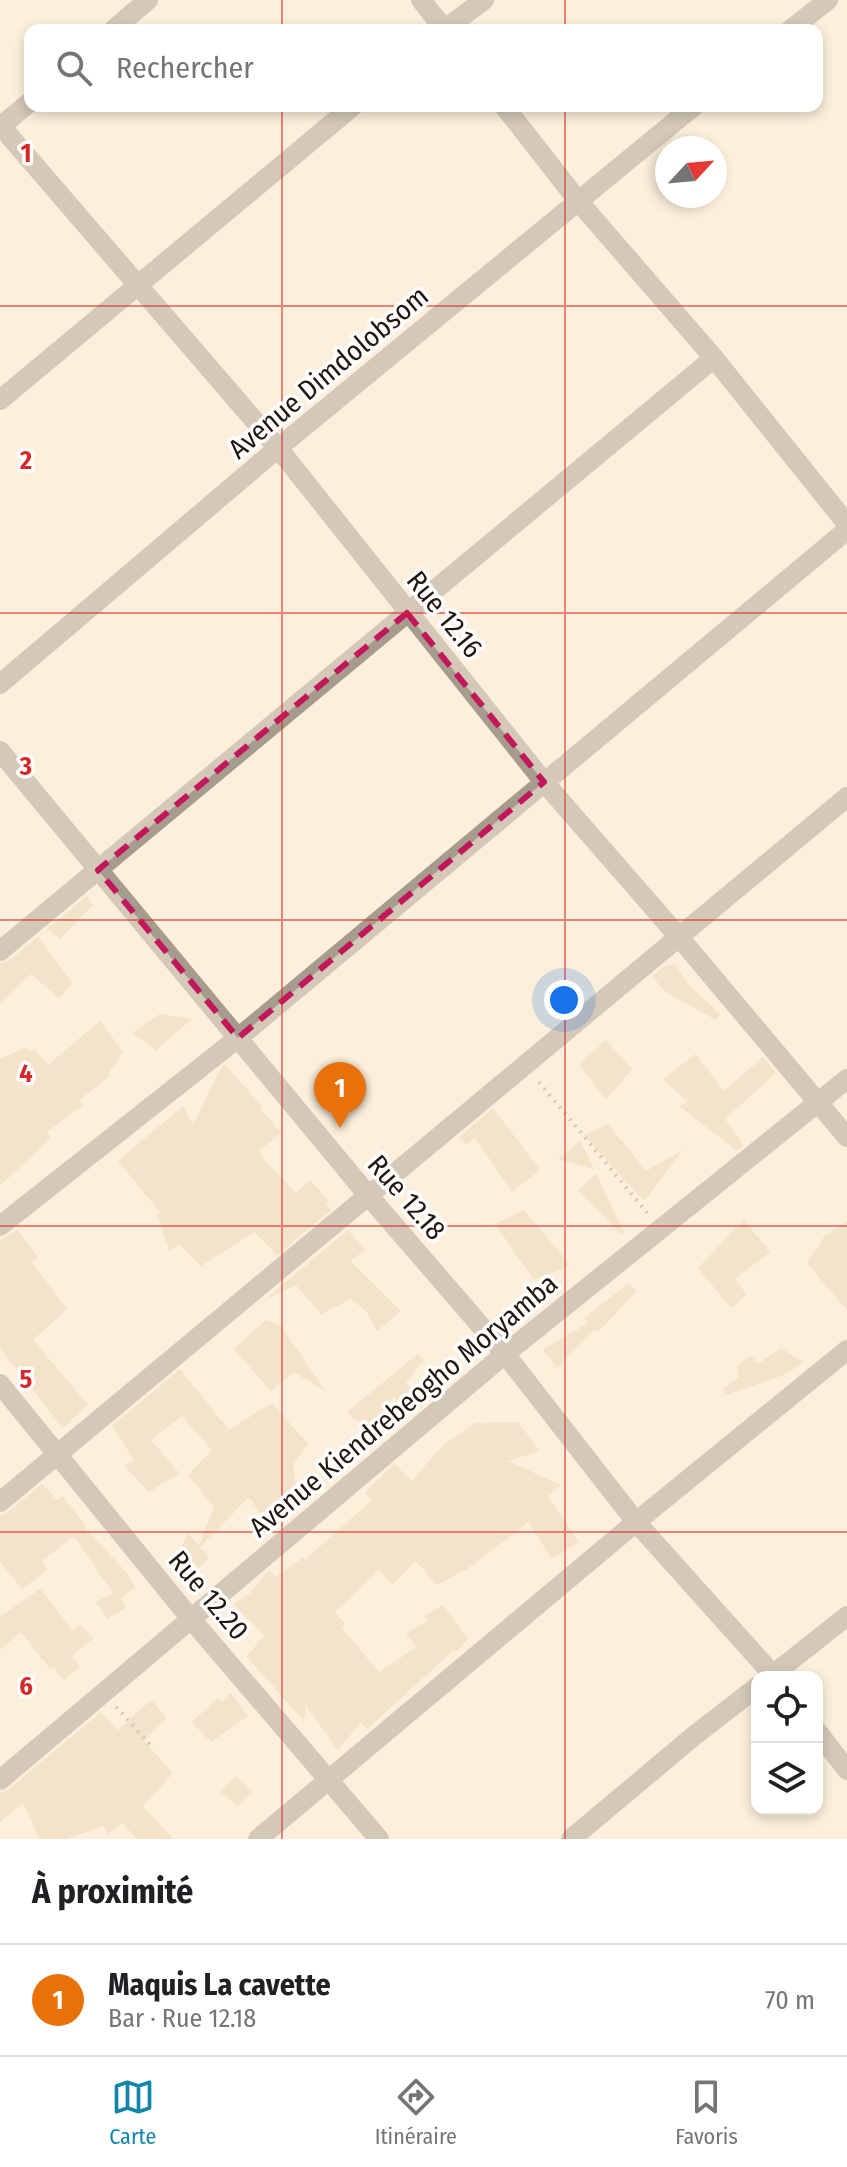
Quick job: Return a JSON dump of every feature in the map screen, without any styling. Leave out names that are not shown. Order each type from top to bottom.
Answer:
[{"type":"street","points":[[120,24],[148,0]]},
{"type":"street","points":[[421,0],[439,24]]},
{"type":"street","points":[[452,24],[484,0]]},
{"type":"street","points":[[798,24],[828,0]]},
{"type":"street","points":[[0,126],[24,107]]},
{"type":"street","points":[[0,400],[346,112]]},
{"type":"street","points":[[0,1226],[238,1038],[847,527],[714,358],[579,202],[509,112]]},
{"type":"street","name":"Avenue Dimdolobsom","points":[[0,684],[278,448],[687,112]]},
{"type":"street","name":"Rue 12.16","points":[[0,126],[278,448],[544,782],[847,1137]]},
{"type":"street","points":[[0,951],[714,358]]},
{"type":"street","name":"Rue 12.18","points":[[0,751],[367,1194],[505,1354],[636,1522],[762,1671]]},
{"type":"street","points":[[0,1502],[847,797]]},
{"type":"street","name":"Avenue Kiendrebeogho Moryamba","points":[[0,1780],[505,1354],[847,1079]]},
{"type":"street","points":[[258,1839],[636,1522],[847,1350]]},
{"type":"street","name":"Rue 12.20","points":[[0,1384],[191,1619],[379,1839]]},
{"type":"street","points":[[779,1671],[847,1616]]},
{"type":"street","points":[[571,1839],[695,1735],[751,1693]]},
{"type":"street","points":[[823,1739],[847,1770]]},
{"type":"path","points":[[525,1064],[650,1217],[663,1228]]},
{"type":"path","points":[[103,1693],[152,1747]]},
{"type":"highlighted area","points":[[407,613],[544,782],[238,1038],[98,870]]},
{"type":"building","points":[[87,896],[93,905],[60,939],[47,929]]},
{"type":"building","points":[[38,937],[72,983],[59,998],[31,974],[0,1005],[0,964]]},
{"type":"building","points":[[675,964],[687,983],[720,1014],[716,1020],[664,991],[652,976],[663,967]]},
{"type":"building","points":[[160,1014],[192,1019],[156,1050],[132,1033]]},
{"type":"building","points":[[100,1021],[123,1052],[108,1073],[110,1075],[79,1101],[83,1105],[47,1132],[51,1137],[0,1186],[0,1059],[26,1047],[30,1052],[34,1049],[48,1065]]},
{"type":"building","points":[[606,1040],[632,1069],[606,1100],[579,1065]]},
{"type":"building","points":[[696,1054],[724,1091],[763,1057],[776,1073],[725,1119],[744,1145],[737,1151],[679,1106],[688,1102],[663,1079]]},
{"type":"building","points":[[225,1065],[262,1106],[260,1108],[281,1133],[259,1151],[269,1165],[296,1193],[310,1180],[329,1201],[326,1204],[331,1210],[277,1255],[254,1232],[201,1266],[180,1245],[169,1250],[157,1214],[160,1212],[118,1161],[183,1106],[193,1125]]},
{"type":"building","points":[[493,1108],[540,1170],[512,1192],[475,1138],[466,1145],[459,1137]]},
{"type":"building","points":[[608,1124],[646,1171],[683,1150],[644,1201],[584,1135]]},
{"type":"building","points":[[580,1141],[594,1169],[558,1159]]},
{"type":"building","points":[[596,1174],[624,1232],[621,1234],[578,1190]]},
{"type":"building","points":[[524,1210],[570,1265],[534,1280],[495,1224]]},
{"type":"building","points":[[744,1220],[770,1252],[735,1279],[747,1295],[731,1308],[698,1268]]},
{"type":"building","points":[[847,1221],[847,1310],[807,1263],[824,1237]]},
{"type":"building","points":[[17,1230],[38,1257],[32,1262],[67,1309],[33,1340],[88,1405],[63,1428],[0,1348],[0,1241]]},
{"type":"building","points":[[348,1230],[365,1250],[350,1261],[401,1311],[377,1331],[366,1311],[351,1299],[321,1314],[296,1285],[263,1301]]},
{"type":"building","points":[[629,1283],[637,1291],[598,1332],[595,1330],[557,1368],[543,1350],[588,1323],[584,1318]]},
{"type":"building","points":[[266,1320],[281,1326],[325,1391],[294,1372],[271,1391],[234,1349]]},
{"type":"building","points":[[781,1348],[803,1362],[786,1374],[726,1395],[723,1389],[739,1377],[737,1366],[751,1356],[758,1364]]},
{"type":"building","points":[[418,1354],[424,1360],[406,1383],[424,1405],[414,1414],[394,1397],[368,1431],[347,1412]]},
{"type":"building","points":[[180,1369],[229,1430],[272,1403],[308,1444],[293,1464],[297,1499],[268,1525],[249,1497],[200,1547],[209,1558],[189,1578],[175,1560],[188,1533],[199,1546],[214,1507],[188,1475],[212,1450],[182,1416],[151,1440],[179,1473],[149,1492],[124,1466],[134,1460],[112,1426]]},
{"type":"building","points":[[518,1422],[540,1451],[508,1461],[561,1485],[548,1496],[579,1542],[552,1559],[528,1522],[472,1566],[437,1585],[416,1561],[392,1585],[379,1570],[335,1612],[345,1624],[342,1628],[379,1672],[417,1647],[406,1634],[428,1620],[424,1616],[443,1605],[469,1639],[367,1729],[361,1722],[338,1750],[306,1706],[304,1721],[247,1657],[264,1635],[233,1604],[249,1594],[269,1570],[275,1577],[304,1557],[305,1560],[372,1500],[365,1493],[394,1464],[412,1481],[442,1446],[476,1423]]},
{"type":"building","points":[[42,1484],[57,1500],[63,1497],[86,1526],[84,1528],[128,1574],[135,1588],[120,1598],[126,1607],[107,1619],[96,1602],[113,1593],[74,1536],[42,1561],[48,1570],[22,1589],[0,1561],[0,1515]]},
{"type":"building","points":[[40,1589],[73,1631],[80,1625],[94,1638],[72,1656],[80,1667],[64,1680],[53,1667],[50,1669],[21,1632],[0,1650],[0,1617]]},
{"type":"building","points":[[230,1693],[248,1716],[211,1742],[192,1722],[218,1698],[221,1702]]},
{"type":"building","points":[[151,1700],[167,1718],[144,1741],[173,1773],[143,1806],[173,1839],[137,1839],[122,1823],[108,1834],[103,1826],[67,1839],[40,1839],[23,1803],[0,1822],[0,1793],[8,1790],[101,1712],[118,1730]]},
{"type":"building","points":[[236,1776],[253,1792],[238,1807],[221,1792]]},
{"type":"place","name":"Maquis La cavette","points":[[340,1128]]}]
